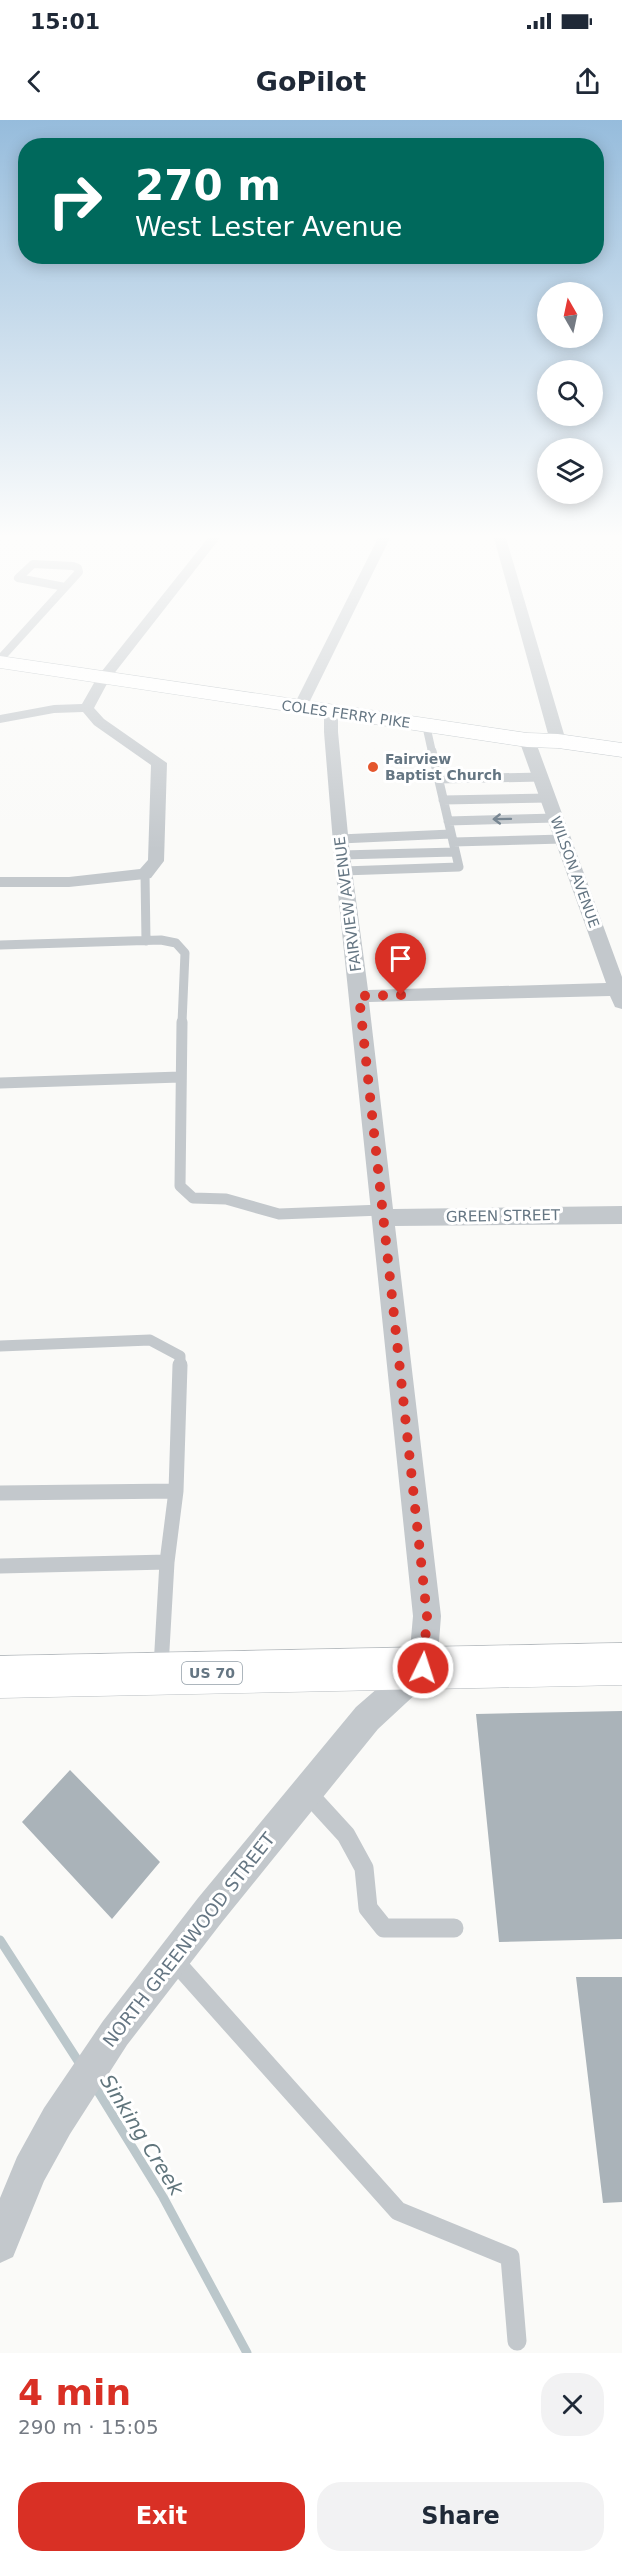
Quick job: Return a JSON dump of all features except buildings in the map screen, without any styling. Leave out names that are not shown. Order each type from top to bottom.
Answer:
[{"type":"street","points":[[87,708],[103,679],[132,642]]},
{"type":"street","points":[[300,707],[332,642]]},
{"type":"street","points":[[530,642],[558,741]]},
{"type":"street","name":"COLES FERRY PIKE","points":[[0,661],[103,679],[527,740],[558,741],[622,750]]},
{"type":"street","points":[[0,719],[54,709],[87,708]]},
{"type":"street","points":[[0,882],[69,882],[145,874],[156,861],[159,763],[99,722],[87,708]]},
{"type":"street","name":"FAIRVIEW AVENUE","points":[[334,712],[331,719],[331,732],[342,855],[427,1616],[423,1668]]},
{"type":"street","name":"WILSON AVENUE","points":[[527,740],[621,994]]},
{"type":"street","points":[[359,996],[621,994]]},
{"type":"street","name":"GREEN STREET","points":[[383,1214],[622,1215]]},
{"type":"street","name":"US 70","points":[[0,1677],[622,1664]]},
{"type":"street","name":"NORTH GREENWOOD STREET","points":[[1,2242],[36,2160],[57,2121],[115,2033],[172,1958],[368,1718],[423,1668]]},
{"type":"lane","points":[[0,661],[17,642]]},
{"type":"lane","points":[[342,855],[459,867],[426,725]]},
{"type":"lane","points":[[438,779],[541,777]]},
{"type":"lane","points":[[443,800],[548,798]]},
{"type":"lane","points":[[448,820],[555,818]]},
{"type":"lane","points":[[342,855],[453,842],[563,839]]},
{"type":"lane","points":[[342,855],[453,842]]},
{"type":"lane","points":[[145,874],[146,941]]},
{"type":"lane","points":[[0,945],[174,941],[182,946],[185,953],[180,1077],[180,1186],[193,1198],[226,1199],[279,1215],[383,1214]]},
{"type":"lane","points":[[0,1083],[180,1077]]},
{"type":"lane","points":[[0,1346],[150,1340],[180,1356],[176,1491],[167,1562],[160,1674]]},
{"type":"lane","points":[[0,1493],[176,1491]]},
{"type":"lane","points":[[0,1566],[167,1562]]},
{"type":"lane","points":[[306,1792],[346,1835],[364,1868],[368,1908],[384,1929],[454,1928]]},
{"type":"lane","points":[[172,1958],[398,2211],[510,2257],[517,2341]]},
{"type":"waterway","name":"Sinking Creek","points":[[0,1940],[80,2064]]},
{"type":"waterway","name":"Sinking Creek","points":[[94,2085],[163,2197],[247,2353]]},
{"type":"place","name":"Fairview Baptist Church","points":[[373,767]]},
{"type":"route","points":[[401,995],[359,996],[427,1616],[423,1668]]}]
